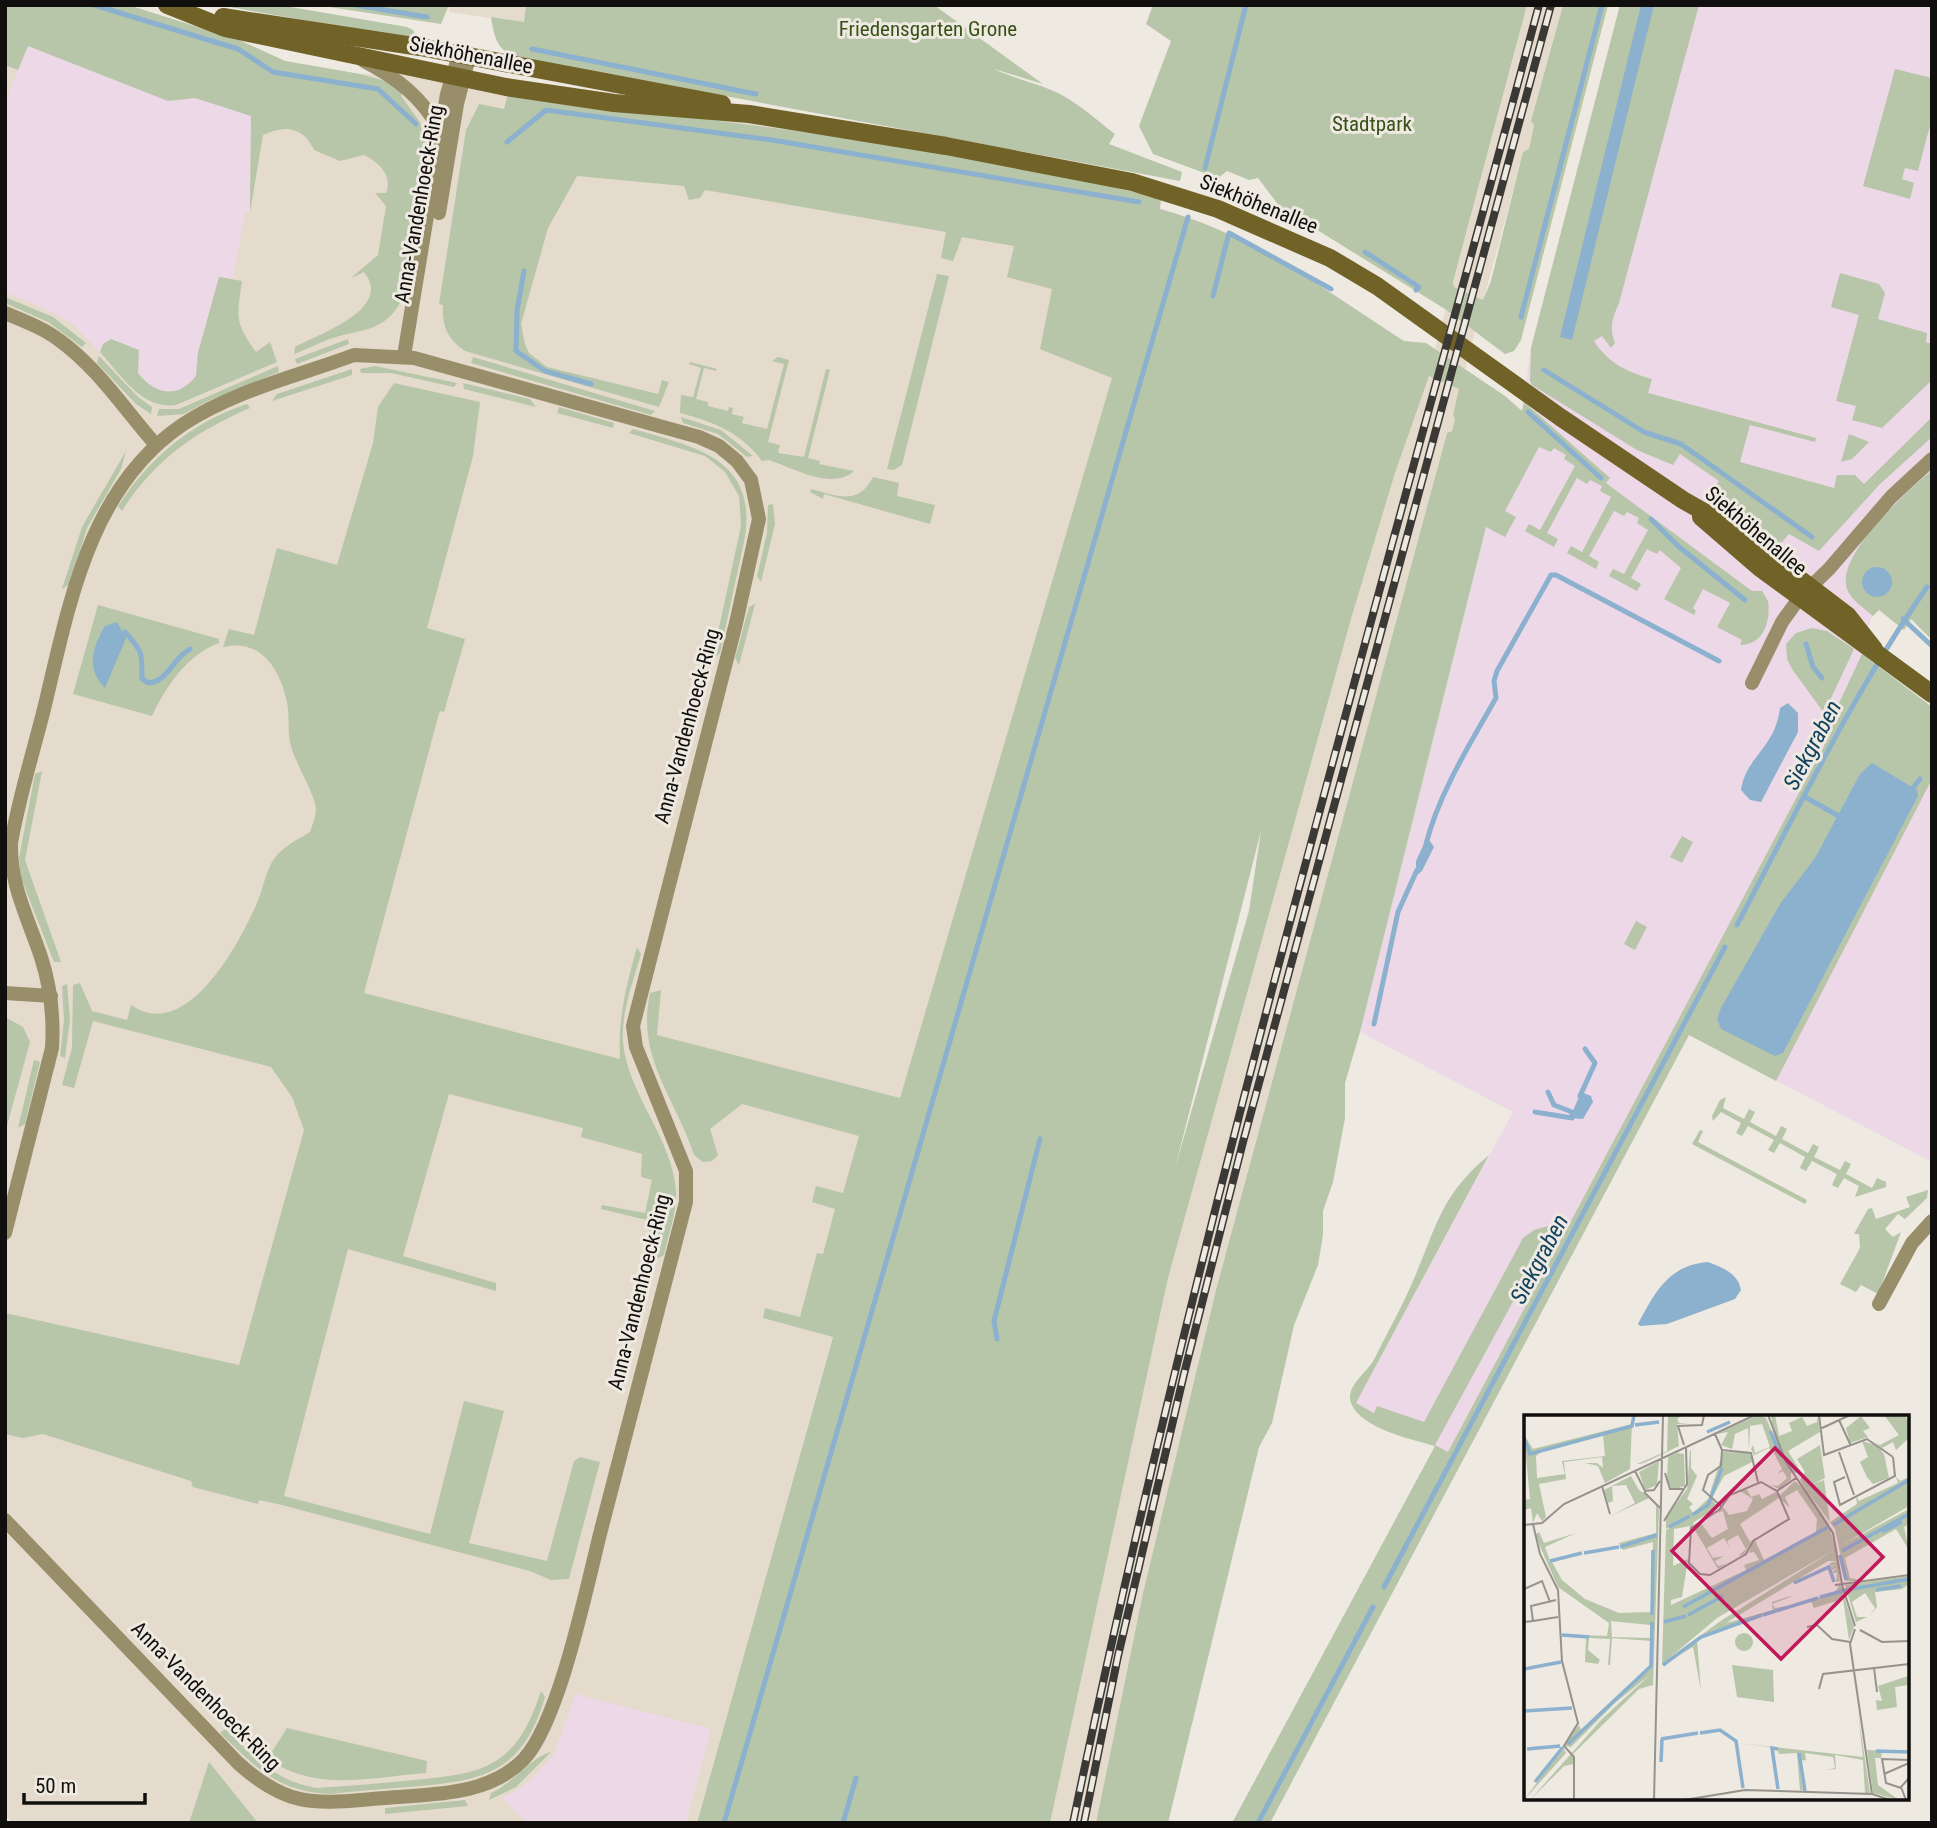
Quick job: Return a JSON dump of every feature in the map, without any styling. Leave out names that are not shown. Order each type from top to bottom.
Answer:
[{"type":"main road","name":"Siekhöhenallee","points":[[167,5],[225,28],[506,87],[614,103],[749,114],[1052,165],[1132,182],[1218,209],[1330,258],[1377,286],[1683,500],[1734,529],[1861,643],[1869,642],[1932,694]]},
{"type":"main road","name":"Siekhöhenallee","points":[[190,13],[464,56],[699,99],[749,114]]},
{"type":"street","name":"Anna-Vandenhoeck-Ring","points":[[354,56],[412,90],[426,105],[441,131]]},
{"type":"street","name":"Anna-Vandenhoeck-Ring","points":[[409,357],[441,131],[464,56]]},
{"type":"street","name":"Anna-Vandenhoeck-Ring","points":[[409,357],[458,76]]},
{"type":"street","points":[[5,313],[44,330],[68,346],[95,373],[156,445]]},
{"type":"street","name":"Anna-Vandenhoeck-Ring","points":[[5,1233],[52,1048],[54,1019],[40,956],[15,890],[10,866],[16,813],[60,642],[87,553],[103,514],[127,475],[156,445],[183,424],[215,407],[354,355],[409,357],[699,437],[719,446],[737,461],[751,480],[759,519],[736,623],[633,1026],[636,1047],[687,1171],[685,1202],[581,1606],[550,1713],[536,1745],[522,1761],[499,1778],[457,1792],[330,1802],[305,1802],[287,1797],[258,1781],[238,1763],[5,1520]]},
{"type":"street","points":[[1805,592],[1891,497],[1932,459]]},
{"type":"street","name":"Siekhöhenallee","points":[[1752,682],[1782,622],[1805,592]]},
{"type":"street","points":[[5,993],[51,996]]},
{"type":"street","points":[[1879,1304],[1912,1243],[1932,1222]]},
{"type":"shaded area","points":[[5,5],[128,5],[239,40],[285,61],[360,74],[412,74],[509,94],[804,130],[1083,179],[1161,199],[1146,266],[882,1160],[697,1823],[13,1823],[5,1815]]},
{"type":"shaded area","points":[[449,5],[526,5],[524,23],[449,12]]},
{"type":"shaded area","points":[[1527,5],[1563,5],[1531,121],[1534,125],[1529,149],[1523,153],[1453,414],[1455,418],[1452,431],[1447,433],[1216,1290],[1143,1593],[1096,1823],[1050,1823],[1168,1278],[1351,619],[1395,473],[1427,379]]},
{"type":"shaded area","points":[[1620,5],[1932,5],[1932,546],[1873,616],[1858,650],[1865,657],[1865,669],[1448,1453],[1356,1403],[1513,1112],[1360,1032],[1486,527],[1522,411],[1531,348]]},
{"type":"shaded area","points":[[28,46],[168,101],[195,98],[251,116],[250,212],[245,212],[233,279],[219,277],[198,352],[196,376],[181,390],[170,393],[152,388],[138,373],[137,366],[129,383],[74,325],[54,313],[5,292],[5,102]]},
{"type":"shaded area","points":[[1932,719],[1932,1162],[1689,1035]]},
{"type":"shaded area","points":[[576,1694],[711,1729],[686,1823],[527,1823],[503,1798],[529,1782],[553,1756]]},
{"type":"green space","points":[[5,5],[128,5],[239,40],[285,61],[360,74],[389,82],[403,92],[401,96],[420,122],[425,143],[425,160],[401,301],[395,311],[374,327],[331,339],[294,354],[295,347],[350,318],[362,309],[369,298],[371,285],[364,272],[351,278],[378,255],[386,206],[375,193],[386,193],[388,181],[375,162],[364,155],[340,161],[314,150],[304,136],[293,130],[279,130],[263,135],[250,212],[251,116],[195,98],[168,101],[28,46],[18,70],[5,65]]},
{"type":"green space","points":[[219,5],[279,5],[407,27],[413,30],[416,36],[397,37]]},
{"type":"green space","points":[[316,5],[449,5],[441,24]]},
{"type":"green space","name":"Friedensgarten Grone","points":[[526,5],[934,5],[1043,84],[994,69],[1068,99],[1115,134],[1109,144],[1182,172],[1180,181],[516,57],[500,46],[491,17],[524,22]]},
{"type":"green space","name":"Stadtpark","points":[[1153,5],[1527,5],[1453,282],[1454,287],[1483,300],[1491,281],[1523,152],[1529,149],[1534,125],[1531,121],[1563,5],[1608,5],[1521,340],[1514,351],[1505,354],[1445,309],[1280,207],[1258,178],[1249,180],[1227,171],[1218,178],[1153,154],[1139,126],[1171,41],[1146,24]]},
{"type":"green space","points":[[1620,5],[1699,5],[1613,319],[1612,333],[1615,343],[1611,348],[1602,336],[1594,341],[1599,349],[1619,366],[1652,379],[1648,393],[1816,438],[1815,442],[1750,425],[1740,462],[1834,488],[1837,475],[1855,475],[1864,484],[1932,417],[1932,437],[1880,484],[1819,551],[1789,534],[1777,548],[1759,537],[1711,492],[1719,481],[1680,454],[1673,465],[1637,450],[1532,385],[1530,381],[1531,348]]},
{"type":"green space","points":[[1895,69],[1932,78],[1932,118],[1918,171],[1905,168],[1902,179],[1914,183],[1910,199],[1863,186]]},
{"type":"green space","points":[[508,94],[755,125],[1000,163],[1161,199],[1160,209],[1226,233],[1257,248],[1404,341],[1426,343],[1505,396],[1522,411],[1524,402],[1610,478],[1606,483],[1752,591],[1762,591],[1768,601],[1768,617],[1764,631],[1755,641],[1740,645],[1742,640],[1717,627],[1730,603],[1703,589],[1693,608],[1696,611],[1694,615],[1664,599],[1681,568],[1660,550],[1657,554],[1647,549],[1631,578],[1641,584],[1637,591],[1609,576],[1613,569],[1624,574],[1648,530],[1637,523],[1639,518],[1627,512],[1624,516],[1614,511],[1589,556],[1599,562],[1596,569],[1567,553],[1571,546],[1582,552],[1611,497],[1600,491],[1602,486],[1590,480],[1587,484],[1577,478],[1547,533],[1558,539],[1554,547],[1525,531],[1529,524],[1540,530],[1575,466],[1564,459],[1566,455],[1554,448],[1551,452],[1539,447],[1505,511],[1516,517],[1505,537],[1486,527],[1345,1083],[1345,1118],[1333,1182],[1323,1211],[1323,1235],[1318,1265],[1294,1325],[1272,1423],[1259,1447],[1168,1823],[1096,1823],[1143,1593],[1216,1290],[1447,433],[1452,431],[1459,389],[1429,376],[1395,473],[1351,619],[1168,1278],[1050,1823],[697,1823],[833,1337],[763,1318],[765,1308],[800,1317],[817,1253],[823,1254],[835,1209],[812,1202],[816,1186],[843,1193],[859,1136],[742,1104],[710,1129],[718,1155],[712,1161],[703,1162],[694,1155],[653,1058],[648,1038],[650,993],[661,990],[657,1035],[900,1098],[1112,378],[1040,349],[1052,289],[1007,277],[1014,246],[962,237],[953,261],[941,258],[946,232],[705,190],[700,198],[689,200],[684,186],[577,176],[548,228],[521,324],[525,344],[529,353],[547,367],[658,394],[662,380],[669,382],[659,407],[465,351],[454,342],[447,331],[443,319],[443,305],[439,304],[466,130],[479,104],[504,109]],"holes":[[[1261,831],[1249,911],[1175,1168]]]},
{"type":"green space","points":[[1840,273],[1879,284],[1885,293],[1878,319],[1927,333],[1926,342],[1932,344],[1932,380],[1882,428],[1852,420],[1856,406],[1836,401],[1859,315],[1831,307]]},
{"type":"green space","points":[[937,274],[949,276],[902,465],[894,470],[887,469]]},
{"type":"green space","points":[[219,277],[242,281],[238,311],[244,333],[256,352],[270,342],[277,362],[176,405],[153,402],[124,380],[100,352],[103,344],[111,339],[139,350],[138,373],[159,390],[174,391],[182,388],[196,376],[198,353]]},
{"type":"green space","points":[[5,297],[53,317],[86,343],[82,347],[48,322],[5,303]]},
{"type":"green space","points":[[348,339],[349,344],[297,364],[295,359]]},
{"type":"green space","points":[[99,356],[138,397],[152,407],[151,414],[136,404],[97,363]]},
{"type":"green space","points":[[473,357],[655,411],[651,415],[471,363]]},
{"type":"green space","points":[[778,357],[789,360],[768,442],[780,445],[778,453],[804,457],[826,369],[830,370],[808,458],[820,461],[819,464],[854,471],[845,477],[835,479],[812,476],[769,460],[762,461],[735,435],[704,420],[680,413],[681,395],[693,397],[701,368],[689,364],[690,362],[717,369],[704,368],[696,399],[708,402],[708,406],[728,411],[729,407],[733,408],[732,414],[744,417],[742,423],[767,429],[784,364],[772,361]]},
{"type":"green space","points":[[278,366],[279,372],[208,401],[184,414],[157,416],[159,409],[179,409]]},
{"type":"green space","points":[[375,366],[457,383],[454,387],[391,373],[361,373],[360,369]]},
{"type":"green space","points":[[352,369],[352,375],[272,401],[277,394]]},
{"type":"green space","points":[[394,383],[480,402],[473,456],[427,628],[465,639],[444,712],[440,711],[438,717],[364,993],[620,1059],[620,1029],[624,1002],[637,947],[641,954],[626,1009],[623,1042],[633,1081],[667,1153],[673,1172],[676,1200],[664,1255],[652,1262],[644,1290],[639,1288],[651,1221],[601,1209],[602,1205],[645,1213],[652,1180],[641,1177],[642,1154],[581,1137],[583,1128],[449,1094],[403,1256],[496,1283],[496,1291],[348,1249],[284,1496],[430,1534],[464,1401],[504,1411],[469,1543],[547,1561],[574,1461],[580,1457],[600,1462],[569,1579],[551,1580],[530,1571],[282,1505],[259,1500],[258,1504],[193,1487],[191,1481],[43,1434],[23,1438],[5,1434],[5,1313],[239,1365],[304,1130],[292,1097],[271,1067],[93,1021],[74,1088],[62,1085],[72,1048],[73,985],[80,983],[92,1011],[127,1020],[131,1005],[152,1013],[172,1011],[191,1000],[209,983],[238,941],[275,857],[310,832],[316,814],[315,805],[291,746],[287,702],[279,678],[267,659],[258,652],[236,645],[223,647],[229,629],[254,635],[277,548],[337,565],[373,443],[378,407]]},
{"type":"green space","points":[[463,383],[530,399],[536,407],[464,389]]},
{"type":"green space","points":[[247,404],[250,408],[177,449],[147,477],[122,511],[118,506],[158,457],[208,421]]},
{"type":"green space","points":[[559,407],[614,423],[613,428],[557,413]]},
{"type":"green space","points":[[681,417],[721,430],[753,456],[747,457],[718,434],[683,423]]},
{"type":"green space","points":[[633,429],[679,443],[718,461],[733,475],[742,492],[746,514],[744,542],[720,653],[712,660],[741,526],[739,496],[725,472],[705,456],[629,433]]},
{"type":"green space","points":[[1849,434],[1869,442],[1852,459],[1841,462]]},
{"type":"green space","points":[[126,451],[121,469],[87,528],[70,584],[62,589],[82,527]]},
{"type":"green space","points":[[1932,470],[1932,640],[1911,619],[1904,630],[1879,610],[1873,616],[1849,593],[1846,575],[1862,542],[1891,508]]},
{"type":"green space","points":[[873,477],[899,483],[897,496],[935,505],[930,524],[824,494],[823,499],[810,492],[811,489],[838,496],[854,495],[861,492]]},
{"type":"green space","points":[[773,504],[775,524],[761,582],[757,576],[767,533],[768,505]]},
{"type":"green space","points":[[755,604],[739,665],[735,658],[749,607]]},
{"type":"green space","points":[[98,605],[219,639],[219,643],[187,663],[164,694],[152,716],[73,694]]},
{"type":"green space","points":[[1812,628],[1827,631],[1854,649],[1824,713],[1787,659],[1786,644],[1796,633]]},
{"type":"green space","points":[[1862,654],[1932,707],[1932,779],[1776,1081],[1689,1035],[1270,1823],[1232,1823],[1435,1446],[1388,1432],[1365,1420],[1351,1403],[1350,1397],[1354,1385],[1375,1358],[1450,1198],[1489,1155],[1356,1403],[1374,1413],[1377,1406],[1424,1422],[1523,1238],[1534,1230],[1548,1226],[1553,1228],[1435,1445],[1448,1452],[1824,746],[1826,731]]},
{"type":"green space","points":[[42,771],[25,860],[61,962],[54,962],[21,878],[19,858],[35,774]]},
{"type":"green space","points":[[1682,836],[1693,842],[1682,863],[1670,857]]},
{"type":"green space","points":[[1636,921],[1647,927],[1635,950],[1624,944]]},
{"type":"green space","points":[[67,984],[70,1019],[65,1058],[60,1056],[64,1020],[62,986]]},
{"type":"green space","points":[[5,1017],[23,1027],[30,1042],[5,1133]]},
{"type":"green space","points":[[34,1060],[40,1062],[25,1124],[18,1128]]},
{"type":"green space","points":[[1726,1097],[1723,1108],[1744,1119],[1749,1109],[1755,1112],[1750,1122],[1776,1136],[1781,1126],[1787,1129],[1782,1139],[1808,1153],[1813,1144],[1819,1147],[1814,1157],[1840,1170],[1845,1161],[1851,1164],[1846,1174],[1872,1188],[1877,1178],[1886,1182],[1886,1187],[1855,1197],[1859,1186],[1844,1178],[1838,1188],[1832,1185],[1837,1174],[1812,1161],[1806,1171],[1800,1168],[1805,1157],[1780,1143],[1774,1153],[1768,1150],[1774,1140],[1748,1126],[1742,1136],[1736,1133],[1741,1123],[1721,1112],[1713,1121],[1712,1116],[1720,1100]]},
{"type":"green space","points":[[1700,1130],[1703,1131],[1698,1142],[1807,1200],[1805,1204],[1692,1144]]},
{"type":"green space","points":[[1928,1190],[1927,1198],[1905,1219],[1898,1214],[1885,1229],[1893,1237],[1901,1232],[1878,1294],[1861,1285],[1856,1292],[1840,1284],[1860,1248],[1859,1234],[1854,1234],[1868,1209],[1872,1208],[1876,1219],[1910,1207],[1906,1197]]},
{"type":"green space","points":[[541,1691],[545,1697],[536,1721],[514,1755],[485,1774],[445,1783],[329,1794],[311,1792],[295,1788],[268,1775],[220,1733],[225,1729],[266,1766],[302,1785],[317,1788],[439,1777],[480,1769],[510,1750],[532,1716]]},
{"type":"green space","points":[[287,1728],[427,1761],[426,1773],[344,1780],[304,1776],[268,1758]]},
{"type":"green space","points":[[551,1752],[516,1787],[489,1800],[491,1793],[544,1754]]},
{"type":"green space","points":[[209,1762],[258,1823],[189,1823]]},
{"type":"green space","points":[[465,1800],[468,1806],[385,1814],[385,1808]]},
{"type":"water","points":[[1641,5],[1654,5],[1572,340],[1560,337]]},
{"type":"water","points":[[1877,567],[1887,572],[1892,582],[1887,592],[1877,597],[1867,592],[1862,582],[1867,572]]},
{"type":"water","points":[[117,622],[126,638],[105,688],[95,673],[94,650],[105,626]]},
{"type":"water","points":[[1788,703],[1798,713],[1798,732],[1761,802],[1750,800],[1741,790],[1744,778],[1767,743],[1780,708]]},
{"type":"water","points":[[1872,763],[1917,790],[1918,796],[1783,1053],[1775,1056],[1721,1029],[1717,1019],[1780,904],[1815,858],[1860,774]]},
{"type":"water","points":[[1427,837],[1434,847],[1422,871],[1416,876],[1416,861]]},
{"type":"water","points":[[1581,1092],[1591,1096],[1593,1102],[1583,1119],[1570,1118]]},
{"type":"water","points":[[1708,1262],[1737,1279],[1741,1290],[1735,1299],[1667,1324],[1638,1324],[1657,1291],[1673,1274],[1694,1264]]},
{"type":"waterway","points":[[94,5],[238,49],[273,72],[378,89],[416,124]]},
{"type":"waterway","points":[[355,5],[427,17]]},
{"type":"waterway","points":[[1205,168],[1246,5]]},
{"type":"waterway","points":[[1521,317],[1602,5]]},
{"type":"waterway","points":[[532,49],[756,94]]},
{"type":"waterway","points":[[507,142],[546,110],[772,140],[1139,202]]},
{"type":"waterway","points":[[724,1823],[1188,217]]},
{"type":"waterway","points":[[1213,296],[1229,233],[1331,289]]},
{"type":"waterway","points":[[1365,252],[1419,287],[1416,290]]},
{"type":"waterway","points":[[524,271],[517,311],[516,351],[545,371],[591,384]]},
{"type":"waterway","points":[[1544,370],[1644,432],[1681,444],[1812,537]]},
{"type":"waterway","points":[[1528,412],[1601,478]]},
{"type":"waterway","points":[[1651,519],[1678,546],[1745,600]]},
{"type":"waterway","points":[[1426,844],[1447,788],[1496,698],[1494,681],[1497,671],[1551,575],[1556,575],[1719,661]]},
{"type":"waterway","name":"Siekgraben","points":[[1737,925],[1850,710],[1927,587]]},
{"type":"waterway","points":[[1903,619],[1932,646]]},
{"type":"waterway","points":[[125,632],[138,649],[142,679],[149,683],[166,674],[190,649]]},
{"type":"waterway","points":[[1806,644],[1813,667],[1822,678]]},
{"type":"waterway","points":[[1910,792],[1920,779]]},
{"type":"waterway","points":[[1805,797],[1844,819]]},
{"type":"waterway","points":[[1374,1024],[1398,912],[1417,870]]},
{"type":"waterway","name":"Siekgraben","points":[[1384,1587],[1725,947]]},
{"type":"waterway","points":[[1580,1096],[1595,1063],[1585,1049]]},
{"type":"waterway","points":[[1548,1092],[1554,1105],[1572,1112]]},
{"type":"waterway","points":[[1535,1112],[1572,1118],[1572,1114]]},
{"type":"waterway","points":[[997,1339],[994,1321],[1040,1139]]},
{"type":"waterway","name":"Siekgraben","points":[[1258,1823],[1373,1607]]},
{"type":"waterway","points":[[843,1823],[856,1778]]},
{"type":"railway","points":[[1073,1823],[1123,1594],[1234,1138],[1354,684],[1539,5]]},
{"type":"railway","points":[[1084,1823],[1118,1656],[1184,1374],[1243,1142],[1551,5]]}]
